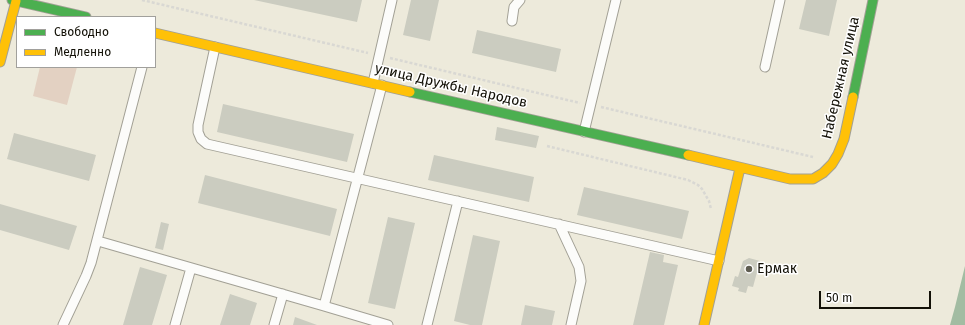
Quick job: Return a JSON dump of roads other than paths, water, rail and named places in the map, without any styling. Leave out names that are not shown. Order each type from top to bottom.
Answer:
[{"type":"main road","name":"Набережная улица","points":[[740,168],[801,180],[813,179],[823,173],[832,164],[844,139],[873,0]]},
{"type":"main road","points":[[0,62],[14,1],[82,16]]},
{"type":"main road","name":"улица Дружбы Народов","points":[[156,33],[740,168]]},
{"type":"main road","points":[[704,325],[740,168]]},
{"type":"lane","points":[[324,306],[358,178],[378,84],[379,55],[392,0]]},
{"type":"lane","points":[[512,21],[514,7],[520,0]]},
{"type":"lane","points":[[584,132],[616,0]]},
{"type":"lane","points":[[765,67],[780,0]]},
{"type":"lane","points":[[215,47],[198,125],[198,132],[201,139],[207,144],[719,260]]},
{"type":"lane","points":[[63,325],[86,276],[98,241],[142,68]]},
{"type":"lane","points":[[426,325],[458,201]]},
{"type":"lane","points":[[558,224],[579,267],[581,281],[571,325]]},
{"type":"lane","points":[[98,241],[388,325]]},
{"type":"lane","points":[[175,325],[191,268]]},
{"type":"lane","points":[[274,325],[283,294]]},
{"type":"place","name":"Ермак","points":[[749,269]]}]
